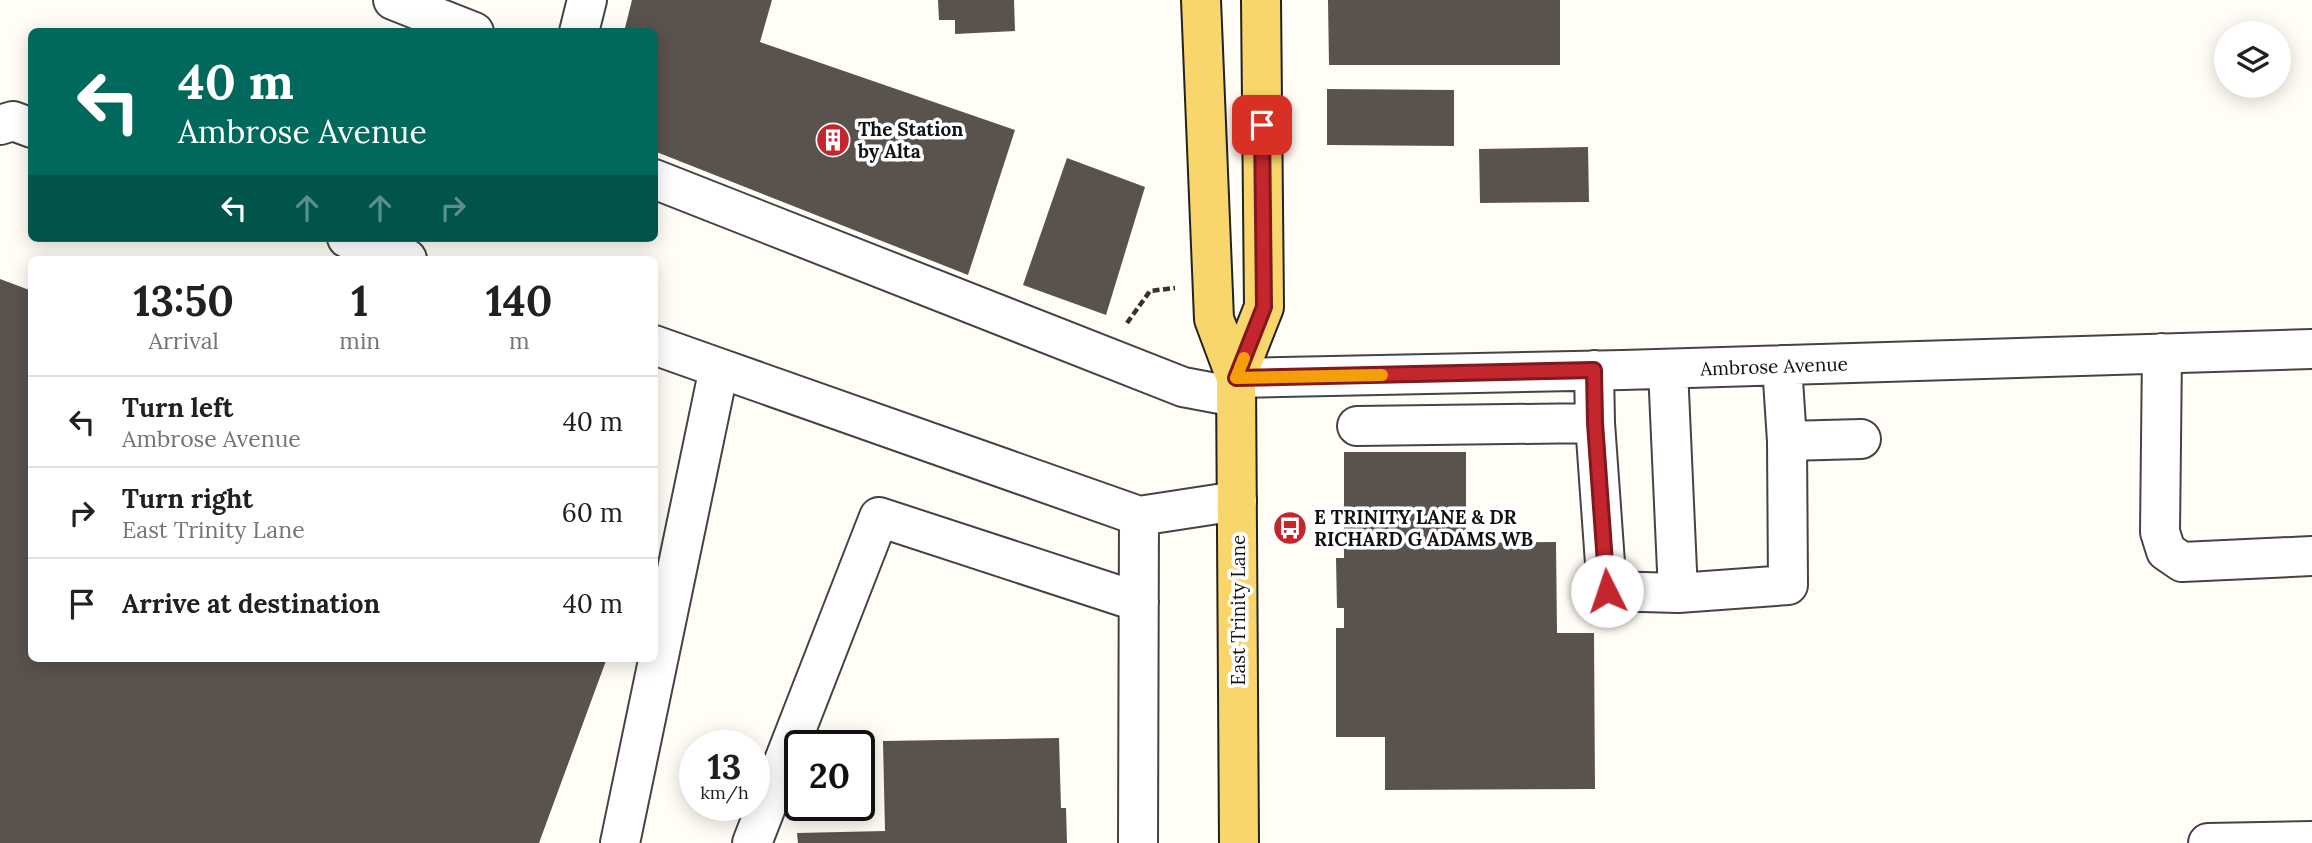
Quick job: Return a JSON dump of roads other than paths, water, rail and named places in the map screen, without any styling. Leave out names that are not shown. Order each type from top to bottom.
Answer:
[{"type":"main road","name":"East Trinity Lane","points":[[1201,0],[1214,319],[1236,387],[1239,843]]},
{"type":"main road","name":"East Trinity Lane","points":[[1236,387],[1264,307],[1261,0]]},
{"type":"street","points":[[393,0],[464,28]]},
{"type":"street","points":[[580,28],[587,0]]},
{"type":"street","points":[[0,125],[13,121],[28,127]]},
{"type":"street","name":"Ambrose Avenue","points":[[658,181],[1183,387],[1236,387],[1594,370],[2312,349]]},
{"type":"street","points":[[358,242],[398,256]]},
{"type":"street","points":[[658,346],[1139,516],[1237,501]]},
{"type":"street","points":[[2162,354],[2160,532],[2166,551],[2182,562],[2312,556]]},
{"type":"street","points":[[1594,370],[1595,423],[1607,591],[1678,593],[1788,585],[1787,441],[1782,365]]},
{"type":"street","points":[[658,661],[719,368]]},
{"type":"street","points":[[1668,369],[1678,593]]},
{"type":"street","points":[[1357,426],[1595,423]]},
{"type":"street","points":[[1787,441],[1861,439]]},
{"type":"street","points":[[1138,843],[1139,516]]},
{"type":"street","points":[[752,843],[879,517],[1139,603]]},
{"type":"street","points":[[620,843],[658,662]]},
{"type":"street","points":[[2208,843],[2312,841]]},
{"type":"place","name":"The Station by Alta","points":[[833,140]]},
{"type":"place","name":"E TRINITY LANE & DR RICHARD G ADAMS WB","points":[[1290,528]]}]
